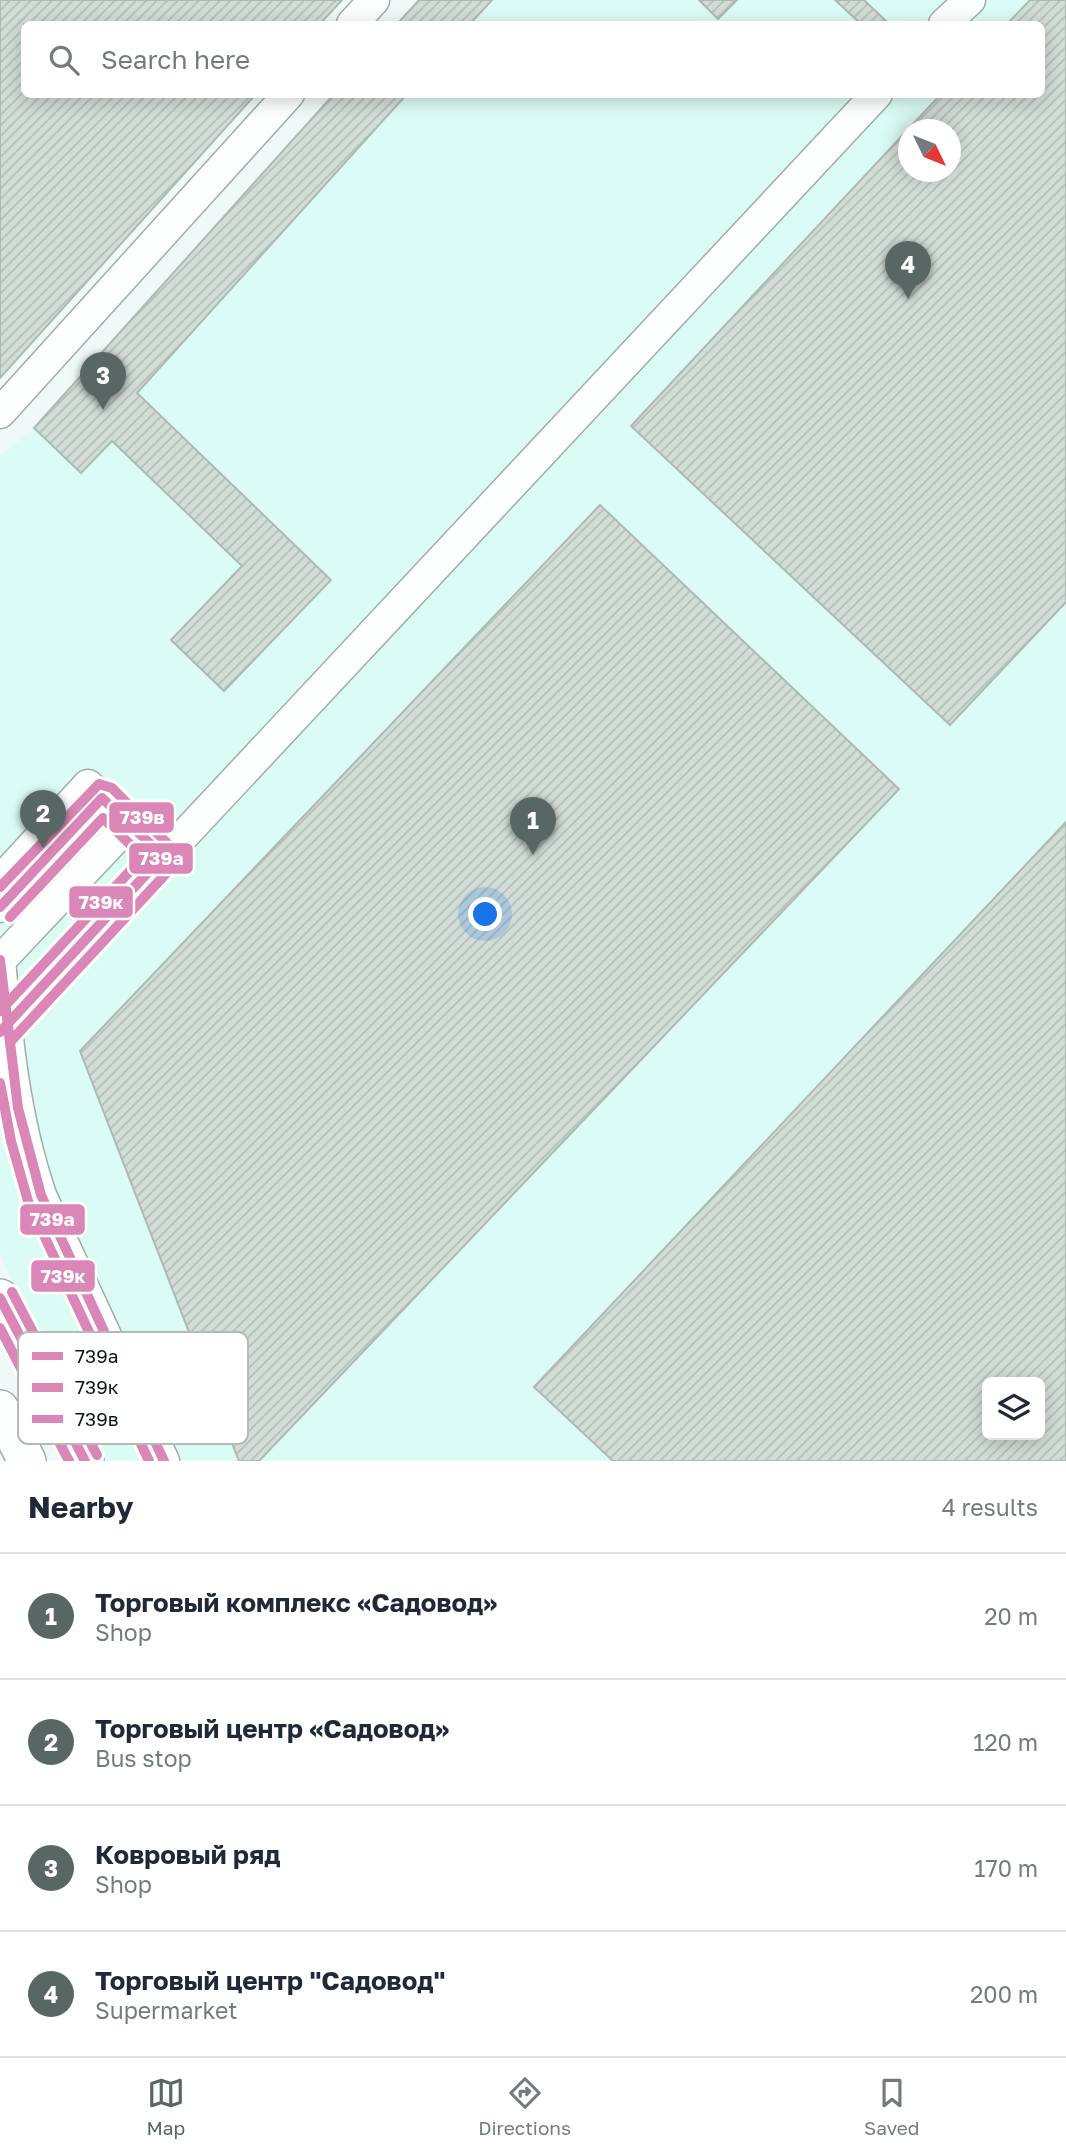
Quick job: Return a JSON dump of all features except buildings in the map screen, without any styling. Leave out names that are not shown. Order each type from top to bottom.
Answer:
[{"type":"main road","points":[[0,1298],[18,1333]]},
{"type":"main road","points":[[0,1409],[18,1444]]},
{"type":"main road","points":[[18,1444],[27,1461]]},
{"type":"main road","points":[[76,1444],[85,1461]]},
{"type":"street","points":[[355,21],[374,0]]},
{"type":"street","points":[[947,21],[970,0]]},
{"type":"street","points":[[0,413],[285,98]]},
{"type":"street","points":[[3,1029],[873,98]]},
{"type":"street","points":[[0,881],[89,785],[163,856]]},
{"type":"street","points":[[0,907],[116,811]]},
{"type":"street","points":[[0,934],[116,811]]},
{"type":"street","points":[[104,1332],[41,1195],[31,1166],[3,1029],[0,960],[116,811]]},
{"type":"street","points":[[156,1444],[164,1461]]},
{"type":"shaded area","points":[[419,0],[1066,0],[1066,1461],[98,1461],[89,1444],[248,1444],[248,1332],[35,1332],[0,1254],[0,456],[34,428],[331,98],[1045,98],[1045,21],[400,21]]},
{"type":"transit line","name":"739в","points":[[0,887],[99,784],[112,788],[177,853],[173,866],[10,1042]]},
{"type":"transit line","name":"739а","points":[[0,907],[102,798],[163,856],[0,1032]]},
{"type":"transit line","name":"739к","points":[[0,1011],[143,857],[103,818],[10,917]]},
{"type":"transit line","name":"739а","points":[[0,960],[18,1108],[41,1195],[104,1332]]},
{"type":"transit line","name":"739к","points":[[0,1083],[11,1141],[28,1201],[89,1332]]},
{"type":"transit line","name":"739в","points":[[12,1292],[33,1332]]},
{"type":"transit line","name":"739а","points":[[0,1298],[18,1333]]},
{"type":"transit line","name":"739к","points":[[0,1328],[18,1363]]},
{"type":"transit line","name":"739к","points":[[60,1444],[69,1461]]},
{"type":"transit line","name":"739а","points":[[76,1444],[85,1461]]},
{"type":"transit line","name":"739в","points":[[91,1444],[97,1455]]},
{"type":"transit line","name":"739к","points":[[141,1444],[149,1461]]},
{"type":"transit line","name":"739а","points":[[156,1444],[164,1461]]},
{"type":"place","name":"Торговый центр \"Садовод\"","points":[[908,299]]},
{"type":"place","name":"Ковровый ряд","points":[[103,410]]},
{"type":"place","name":"Торговый центр «Садовод»","points":[[43,848]]},
{"type":"place","name":"Торговый комплекс «Садовод»","points":[[533,855]]}]
